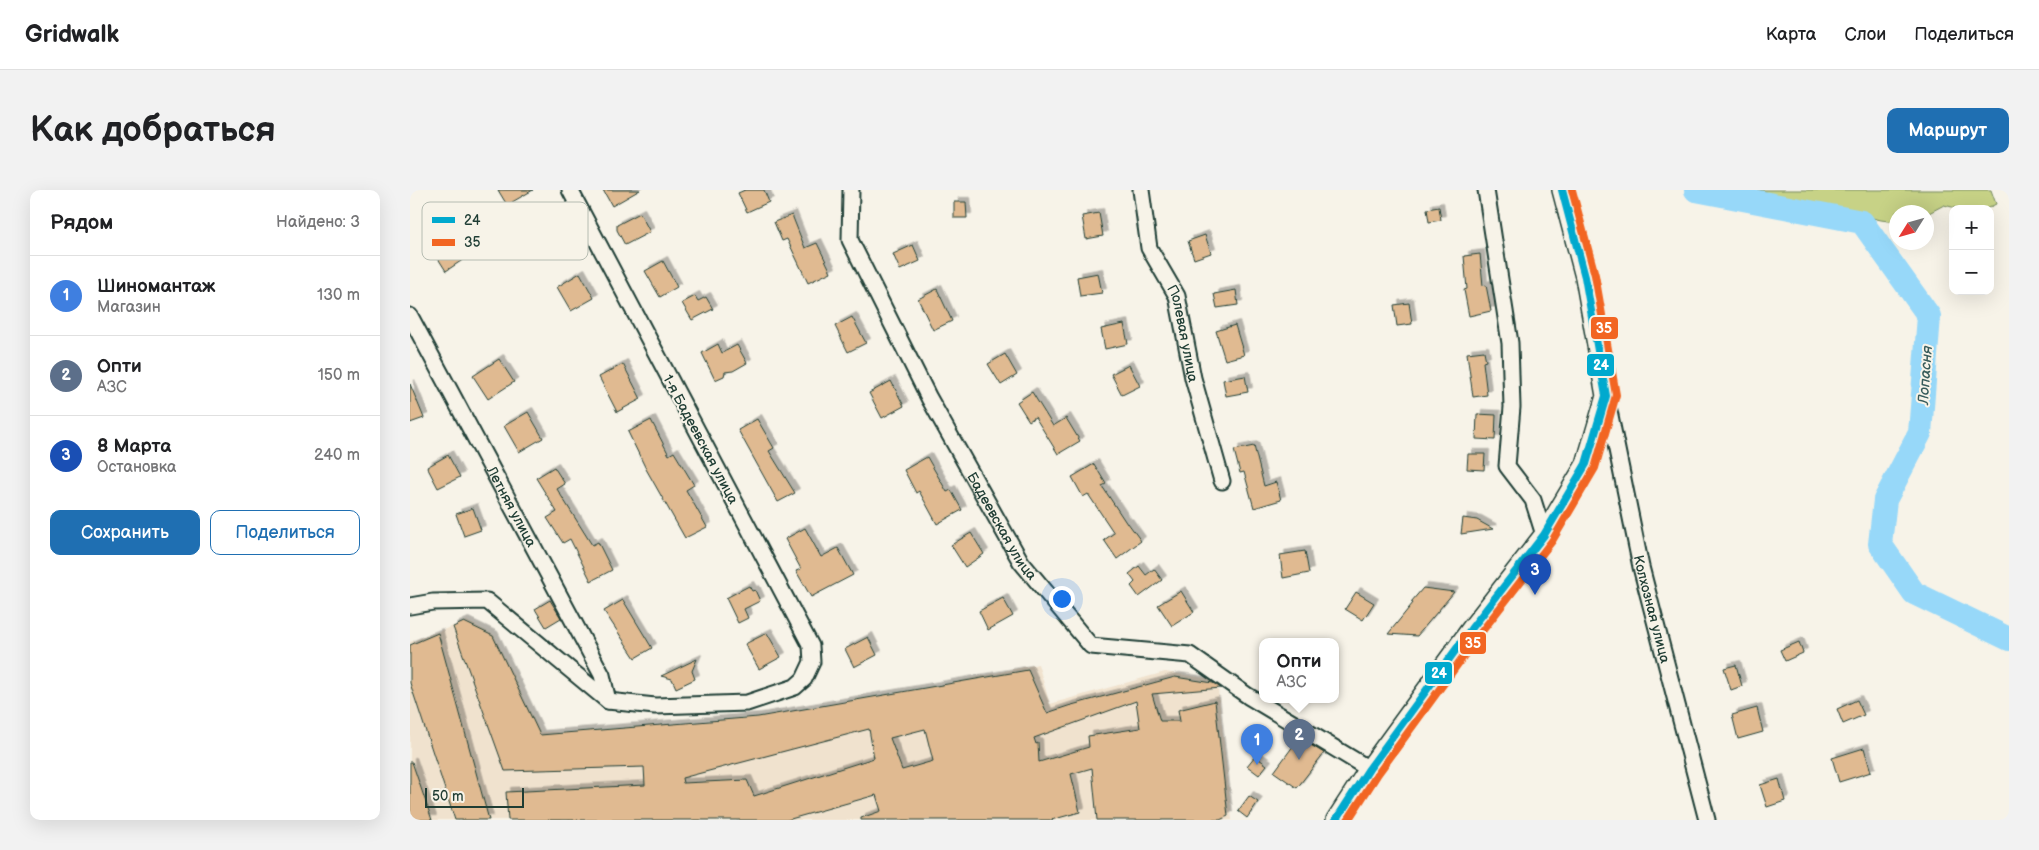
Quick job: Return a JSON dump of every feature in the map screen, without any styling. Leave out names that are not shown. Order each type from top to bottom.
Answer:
[{"type":"main road","name":"Колхозная улица","points":[[1336,820],[1369,769],[1544,535],[1586,464],[1606,396],[1585,277],[1562,190]]},
{"type":"street","name":"1-я Бадеевская улица","points":[[570,190],[576,202]]},
{"type":"street","name":"Бадеевская улица","points":[[851,190],[850,240],[929,398],[1021,562],[1091,646],[1190,655],[1259,703]]},
{"type":"street","name":"Полевая улица","points":[[1141,190],[1148,248],[1177,296],[1193,378],[1222,481]]},
{"type":"street","points":[[1486,190],[1510,343],[1512,407],[1507,466],[1533,500],[1544,535]]},
{"type":"street","name":"1-я Бадеевская улица","points":[[588,224],[811,646],[812,662],[804,679],[795,687],[747,703],[655,706],[608,701]]},
{"type":"street","name":"Летняя улица","points":[[410,316],[602,675],[608,701]]},
{"type":"street","name":"Колхозная улица","points":[[1606,396],[1641,567],[1707,820]]},
{"type":"street","points":[[410,606],[433,602],[487,601],[608,701]]},
{"type":"street","name":"Бадеевская улица","points":[[1260,703],[1369,769]]},
{"type":"shaded area","points":[[467,621],[494,635],[540,732],[642,734],[747,727],[1038,664],[1050,704],[1165,672],[1217,680],[1232,820],[410,820],[410,642]]},
{"type":"green space","points":[[1757,190],[1991,190],[1996,204],[1944,205],[1934,210],[1934,205],[1889,205],[1889,221]]},
{"type":"building","points":[[498,190],[533,190],[512,202],[505,202]]},
{"type":"building","points":[[603,190],[640,190],[612,206]]},
{"type":"building","points":[[745,190],[764,190],[769,202],[747,212],[738,193]]},
{"type":"building","points":[[954,202],[966,202],[967,218],[954,218]]},
{"type":"building","points":[[1439,207],[1441,220],[1429,222],[1427,209]]},
{"type":"building","points":[[640,213],[650,232],[625,245],[617,230],[617,225]]},
{"type":"building","points":[[1099,213],[1103,236],[1086,239],[1082,216]]},
{"type":"building","points":[[792,215],[805,248],[817,243],[831,272],[808,283],[787,239],[782,241],[774,222]]},
{"type":"building","points":[[1205,235],[1211,253],[1194,259],[1188,241]]},
{"type":"building","points":[[913,245],[920,261],[900,270],[893,254]]},
{"type":"building","points":[[1480,254],[1483,286],[1486,285],[1491,311],[1469,316],[1464,290],[1467,289],[1464,256]]},
{"type":"building","points":[[439,260],[462,260],[446,271]]},
{"type":"building","points":[[663,261],[677,287],[660,297],[645,271]]},
{"type":"building","points":[[580,273],[594,298],[571,311],[557,287]]},
{"type":"building","points":[[1098,273],[1102,293],[1080,296],[1077,277]]},
{"type":"building","points":[[937,289],[952,321],[933,330],[918,299]]},
{"type":"building","points":[[1236,290],[1238,305],[1217,308],[1214,294]]},
{"type":"building","points":[[695,296],[698,301],[706,297],[713,309],[692,320],[682,303]]},
{"type":"building","points":[[1409,303],[1412,324],[1397,326],[1394,305]]},
{"type":"building","points":[[852,317],[866,343],[848,352],[835,326]]},
{"type":"building","points":[[1124,324],[1128,344],[1105,349],[1101,329]]},
{"type":"building","points":[[1235,325],[1244,355],[1225,360],[1216,331]]},
{"type":"building","points":[[718,344],[722,353],[737,345],[747,363],[733,371],[725,372],[724,376],[715,380],[702,353]]},
{"type":"building","points":[[1484,351],[1486,361],[1483,362],[1487,395],[1473,397],[1467,353]]},
{"type":"building","points":[[1005,354],[1017,375],[1001,385],[988,364]]},
{"type":"building","points":[[499,359],[514,382],[488,399],[473,376]]},
{"type":"building","points":[[623,364],[641,399],[617,412],[599,377]]},
{"type":"building","points":[[1129,365],[1140,386],[1122,395],[1111,374]]},
{"type":"building","points":[[1245,376],[1248,392],[1226,396],[1223,380]]},
{"type":"building","points":[[891,381],[904,406],[882,418],[869,393]]},
{"type":"building","points":[[410,384],[424,418],[410,423]]},
{"type":"building","points":[[1032,392],[1053,426],[1066,418],[1080,441],[1058,454],[1035,417],[1029,421],[1017,402]]},
{"type":"building","points":[[528,412],[543,438],[519,452],[504,426]]},
{"type":"building","points":[[1477,414],[1496,415],[1495,440],[1476,439]]},
{"type":"building","points":[[757,419],[774,448],[769,451],[795,493],[778,502],[738,430]]},
{"type":"building","points":[[651,420],[669,455],[674,452],[694,485],[686,490],[707,527],[685,538],[646,469],[628,432]]},
{"type":"building","points":[[1254,446],[1264,486],[1276,482],[1281,500],[1254,508],[1244,472],[1240,473],[1234,450]]},
{"type":"building","points":[[1468,454],[1485,454],[1484,470],[1467,469]]},
{"type":"building","points":[[448,455],[460,477],[438,488],[427,467]]},
{"type":"building","points":[[927,457],[947,492],[951,490],[962,510],[937,524],[919,491],[916,493],[904,470]]},
{"type":"building","points":[[1094,464],[1106,484],[1102,486],[1127,524],[1141,541],[1117,559],[1104,540],[1114,533],[1088,494],[1083,497],[1072,477]]},
{"type":"building","points":[[554,467],[565,484],[557,489],[592,545],[598,542],[612,570],[591,581],[570,539],[563,543],[547,518],[557,512],[536,478]]},
{"type":"building","points":[[473,508],[481,530],[464,536],[456,514]]},
{"type":"building","points":[[1463,518],[1477,520],[1493,529],[1461,534]]},
{"type":"building","points":[[805,528],[821,557],[838,548],[853,575],[811,597],[796,571],[801,569],[785,539]]},
{"type":"building","points":[[971,533],[984,554],[965,567],[951,545]]},
{"type":"building","points":[[1305,551],[1309,573],[1283,578],[1280,555]]},
{"type":"building","points":[[1139,566],[1146,575],[1154,569],[1162,580],[1139,597],[1131,586],[1135,582],[1129,574]]},
{"type":"building","points":[[749,586],[752,591],[755,590],[760,601],[744,609],[748,618],[738,623],[726,598]]},
{"type":"building","points":[[1423,588],[1454,592],[1417,636],[1388,634],[1413,603],[1411,602]]},
{"type":"building","points":[[1181,591],[1194,612],[1172,626],[1158,605]]},
{"type":"building","points":[[1356,592],[1374,603],[1363,620],[1345,609]]},
{"type":"building","points":[[1003,598],[1013,616],[988,630],[979,611]]},
{"type":"building","points":[[550,600],[561,618],[546,627],[535,609]]},
{"type":"building","points":[[623,600],[652,648],[635,658],[604,611]]},
{"type":"building","points":[[464,622],[493,636],[540,735],[758,717],[1028,670],[1047,713],[1175,677],[1213,683],[1221,688],[1152,694],[1160,721],[1180,721],[1178,710],[1215,701],[1228,816],[1220,820],[1097,820],[1092,768],[1071,774],[1080,812],[1051,820],[861,820],[861,818],[881,811],[876,795],[787,820],[508,820],[506,792],[645,785],[644,767],[505,771],[453,627]],"holes":[[[1136,701],[1140,728],[1088,736],[1089,747],[1039,762],[1038,743],[1036,744],[1034,738]],[[869,729],[874,758],[754,796],[747,780],[683,783],[682,778]],[[925,729],[933,761],[902,770],[890,738]]]},
{"type":"building","points":[[438,633],[489,820],[455,820],[410,683],[410,645]]},
{"type":"building","points":[[767,633],[781,657],[759,669],[745,644]]},
{"type":"building","points":[[868,637],[877,655],[854,667],[845,649]]},
{"type":"building","points":[[1799,642],[1803,653],[1785,661],[1780,650]]},
{"type":"building","points":[[697,659],[692,671],[695,679],[676,688],[672,679],[661,676]]},
{"type":"building","points":[[1736,665],[1742,686],[1731,690],[1724,668]]},
{"type":"building","points":[[1857,700],[1864,715],[1843,724],[1837,709]]},
{"type":"building","points":[[1757,708],[1763,732],[1738,739],[1732,715]]},
{"type":"building","points":[[1299,738],[1324,753],[1297,788],[1274,772]]},
{"type":"building","points":[[1864,748],[1871,772],[1839,782],[1832,758]]},
{"type":"building","points":[[1255,756],[1267,765],[1259,775],[1247,766]]},
{"type":"building","points":[[410,762],[412,762],[432,820],[410,820]]},
{"type":"building","points":[[1779,779],[1785,801],[1767,807],[1760,785]]},
{"type":"building","points":[[1249,796],[1258,802],[1247,818],[1238,811]]},
{"type":"waterway","name":"Лопасня","points":[[1696,190],[1862,222],[1929,316],[1920,433],[1885,500],[1880,544],[1914,593],[2009,639]]},
{"type":"transit line","name":"24","points":[[1336,820],[1369,769],[1471,629],[1544,535],[1586,464],[1606,396],[1585,277],[1562,190]]},
{"type":"transit line","name":"35","points":[[1348,820],[1377,775],[1479,635],[1552,541],[1595,468],[1616,395],[1595,275],[1572,190]]},
{"type":"place","name":"8 Марта","points":[[1535,595]]},
{"type":"place","name":"Опти","points":[[1299,760]]},
{"type":"place","name":"Шиномантаж","points":[[1257,765]]}]
